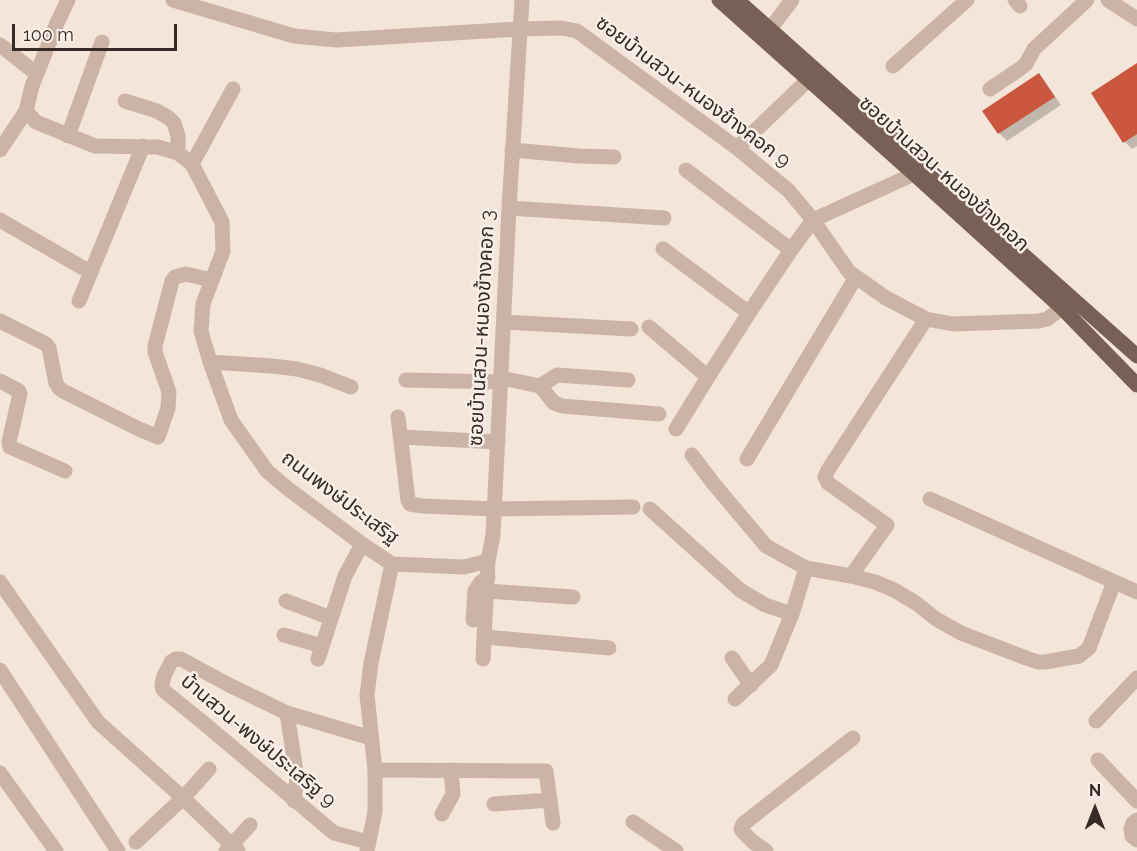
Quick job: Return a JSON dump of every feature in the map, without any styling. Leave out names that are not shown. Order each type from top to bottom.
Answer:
[{"type":"main road","name":"ซอยบ้านสวน-หนองข้างคอก","points":[[718,0],[808,80],[967,206],[1137,356]]},
{"type":"main road","name":"ซอยบ้านสวน-หนองข้างคอก","points":[[737,0],[919,170],[1062,308],[1137,385]]},
{"type":"street","points":[[1,145],[26,111],[32,86],[68,0]]},
{"type":"street","name":"ซอยบ้านสวน-หนองข้างคอก 9","points":[[172,0],[294,36],[336,40],[520,29],[561,28],[577,31],[737,148],[789,191],[813,220],[849,272],[886,298],[926,319],[953,324],[1039,321],[1047,319],[1062,308]]},
{"type":"street","name":"ซอยบ้านสวน-หนองข้างคอก 3","points":[[483,659],[488,561],[493,535],[512,150],[522,0]]},
{"type":"street","points":[[770,29],[792,0]]},
{"type":"street","points":[[893,66],[967,0]]},
{"type":"street","points":[[990,89],[1021,69],[1034,49],[1087,0]]},
{"type":"street","points":[[1108,0],[1137,19]]},
{"type":"street","points":[[68,136],[102,42]]},
{"type":"street","points":[[0,45],[37,74]]},
{"type":"street","points":[[737,148],[808,80]]},
{"type":"street","points":[[192,164],[233,89]]},
{"type":"street","points":[[125,101],[157,111],[169,118],[174,123],[178,136],[178,153]]},
{"type":"street","name":"ถนนพงษ์ประเสริฐ","points":[[26,111],[36,122],[95,146],[158,147],[178,153],[192,164],[222,222],[222,251],[203,304],[201,331],[231,420],[267,471],[286,488],[392,564],[371,663],[367,695],[375,770],[375,812],[367,847]]},
{"type":"street","points":[[79,301],[143,146]]},
{"type":"street","points":[[512,150],[614,158]]},
{"type":"street","points":[[686,170],[791,250]]},
{"type":"street","points":[[676,429],[749,314],[813,220],[919,170]]},
{"type":"street","points":[[509,208],[664,218]]},
{"type":"street","points":[[0,220],[83,268]]},
{"type":"street","points":[[663,249],[749,314]]},
{"type":"street","points":[[0,321],[46,344],[49,348],[56,383],[63,392],[158,436],[168,408],[169,392],[155,346],[172,281],[175,277],[186,274],[212,280]]},
{"type":"street","points":[[747,459],[856,277]]},
{"type":"street","points":[[851,576],[887,525],[828,483],[825,477],[926,319]]},
{"type":"street","points":[[504,322],[631,329]]},
{"type":"street","points":[[649,327],[708,377]]},
{"type":"street","points":[[210,362],[297,369],[351,387]]},
{"type":"street","points":[[406,380],[501,380],[540,386],[557,375],[628,380]]},
{"type":"street","points":[[0,381],[20,394],[9,442],[10,447],[65,471]]},
{"type":"street","points":[[540,386],[554,403],[562,406],[659,414]]},
{"type":"street","points":[[398,417],[410,504],[422,507],[494,509],[633,507]]},
{"type":"street","points":[[400,437],[498,442]]},
{"type":"street","points":[[692,455],[766,546],[806,568],[875,582],[894,590],[961,633],[1038,662],[1079,656],[1089,648],[1114,582]]},
{"type":"street","points":[[930,499],[1137,592]]},
{"type":"street","points":[[650,508],[740,590],[765,605],[792,614]]},
{"type":"street","points":[[284,635],[320,653],[345,576],[362,544]]},
{"type":"street","points":[[392,564],[464,567],[488,561]]},
{"type":"street","points":[[735,699],[771,665],[792,614],[806,568]]},
{"type":"street","points":[[0,582],[98,722],[183,798],[232,849],[250,825]]},
{"type":"street","points":[[472,621],[475,591],[481,582],[573,597]]},
{"type":"street","points":[[286,601],[331,618]]},
{"type":"street","points":[[484,637],[609,648]]},
{"type":"street","points":[[732,658],[750,685]]},
{"type":"street","name":"บ้านสวน-พงษ์ประเสริฐ 9","points":[[287,712],[181,659],[171,662],[164,676],[163,690],[294,801],[334,833],[367,847]]},
{"type":"street","points":[[0,670],[118,851]]},
{"type":"street","points":[[1096,721],[1137,678]]},
{"type":"street","points":[[294,801],[297,778],[287,712],[371,738]]},
{"type":"street","points":[[766,851],[743,832],[741,828],[743,824],[853,738]]},
{"type":"street","points":[[1098,760],[1137,801]]},
{"type":"street","points":[[136,842],[183,798],[209,769]]},
{"type":"street","points":[[375,770],[546,771],[553,823]]},
{"type":"street","points":[[442,814],[453,794],[451,770]]},
{"type":"street","points":[[0,772],[56,851]]},
{"type":"street","points":[[494,804],[550,800]]},
{"type":"street","points":[[1137,820],[1131,829],[1132,836],[1137,840]]},
{"type":"street","points":[[633,822],[676,851]]},
{"type":"building","points":[[1137,63],[1137,134],[1123,143],[1091,93]]},
{"type":"building","points":[[1039,73],[1055,97],[998,134],[982,111]]}]
